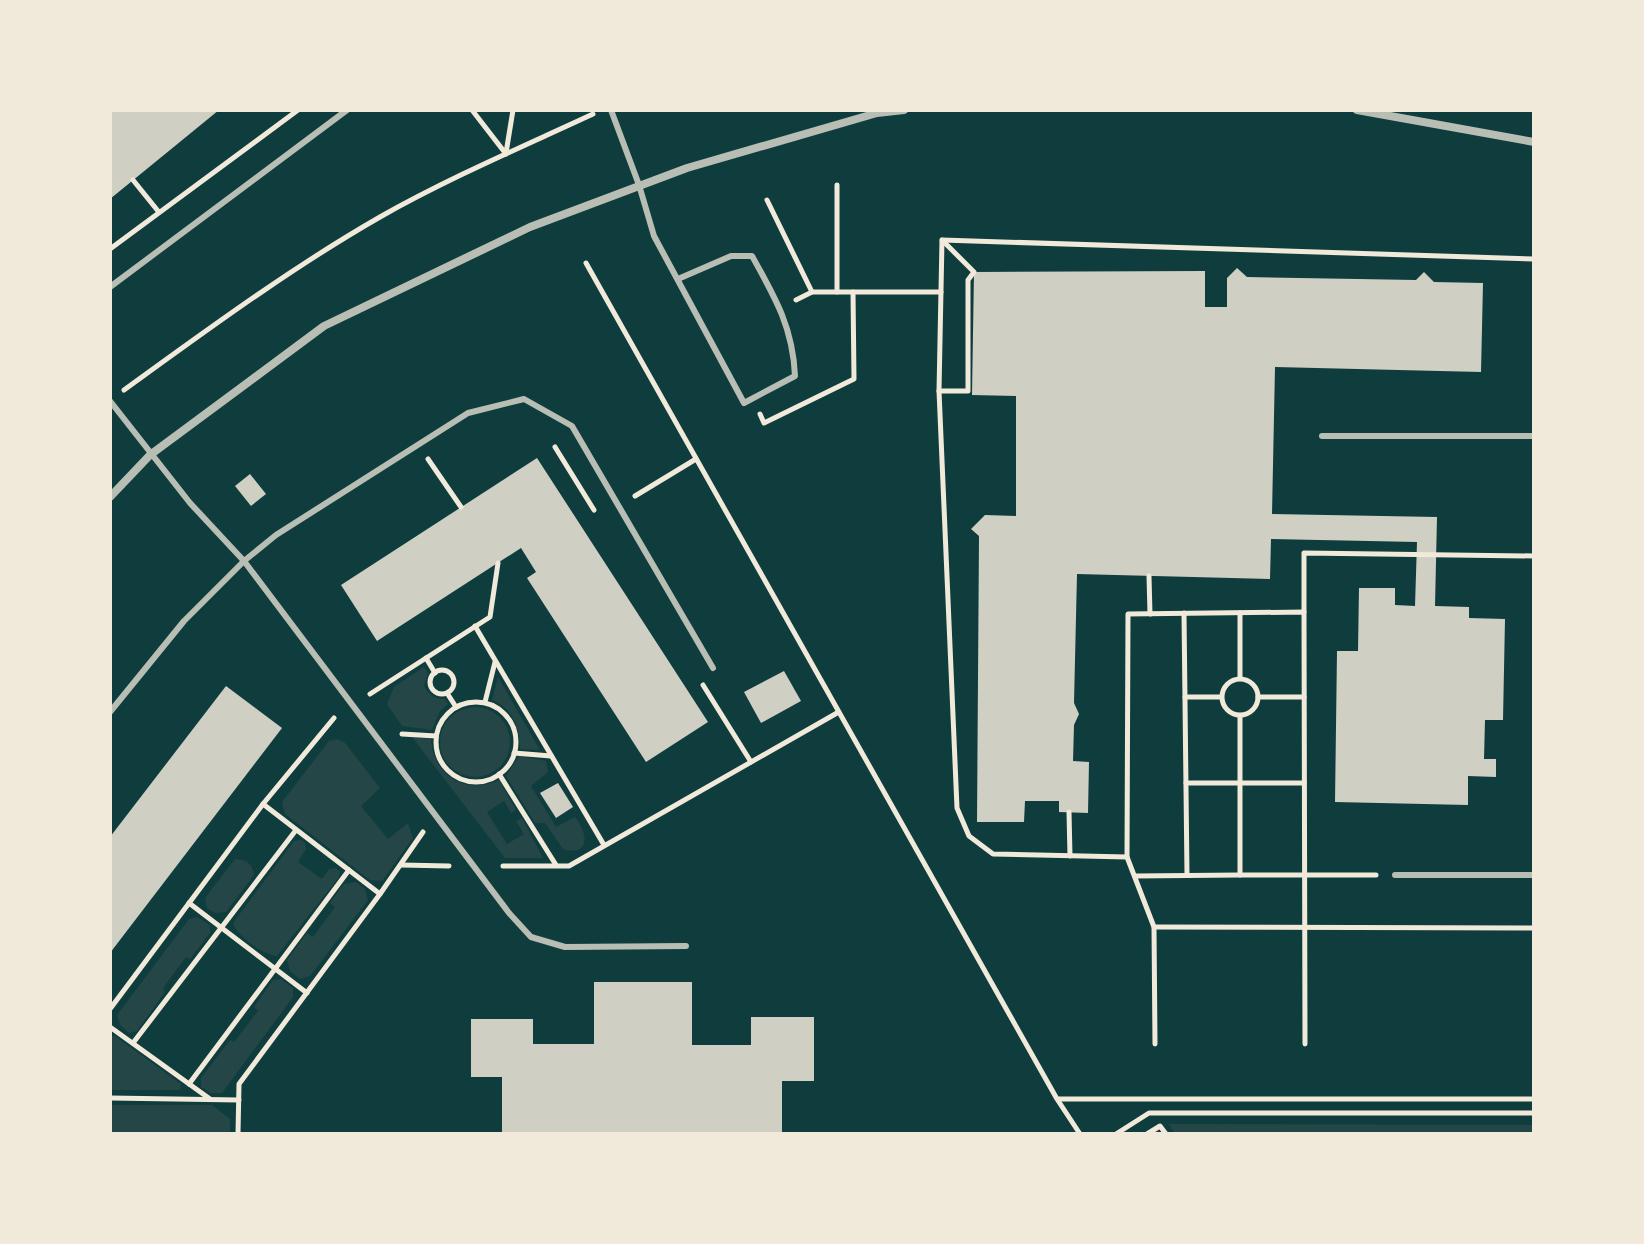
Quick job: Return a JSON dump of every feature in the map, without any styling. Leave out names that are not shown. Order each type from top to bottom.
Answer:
[{"type":"street","points":[[110,497],[150,455],[324,326],[530,227],[639,185],[877,113],[904,110]]},
{"type":"street","points":[[1357,110],[1534,142]]},
{"type":"lane","points":[[110,287],[347,110]]},
{"type":"lane","points":[[611,110],[654,236],[744,403],[795,376],[794,356],[781,307],[752,256],[731,256],[678,279]]},
{"type":"lane","points":[[110,712],[184,621],[244,561],[276,535],[468,413],[524,399],[572,426],[713,668]]},
{"type":"lane","points":[[110,401],[190,503],[244,561],[509,913],[531,937],[565,947],[686,946]]},
{"type":"lane","points":[[1322,436],[1534,436]]},
{"type":"lane","points":[[1395,875],[1534,875]]},
{"type":"path","points":[[110,249],[298,110]]},
{"type":"path","points":[[472,110],[506,154]]},
{"type":"path","points":[[506,154],[513,110]]},
{"type":"path","points":[[122,391],[241,306],[379,218],[601,110]]},
{"type":"path","points":[[133,180],[158,211]]},
{"type":"path","points":[[837,185],[837,292]]},
{"type":"path","points":[[767,200],[812,292]]},
{"type":"path","points":[[942,240],[1534,259]]},
{"type":"path","points":[[942,240],[939,391],[957,808],[969,836],[993,854],[1127,857]]},
{"type":"path","points":[[939,391],[968,391],[968,280],[974,272],[942,240]]},
{"type":"path","points":[[586,263],[837,713],[1057,1099],[1080,1134]]},
{"type":"path","points":[[781,307],[812,292],[941,292]]},
{"type":"path","points":[[753,398],[764,423],[854,379],[853,292]]},
{"type":"path","points":[[428,459],[461,507]]},
{"type":"path","points":[[618,506],[696,459]]},
{"type":"path","points":[[1305,1044],[1304,553],[1534,556]]},
{"type":"path","points":[[370,694],[490,617],[498,563]]},
{"type":"path","points":[[1149,576],[1150,614]]},
{"type":"path","points":[[1155,1044],[1154,927],[1127,857],[1128,614],[1304,612]]},
{"type":"path","points":[[1184,613],[1187,875]]},
{"type":"path","points":[[1240,613],[1240,678]]},
{"type":"path","points":[[475,626],[604,845]]},
{"type":"path","points":[[426,658],[435,673]]},
{"type":"path","points":[[485,702],[495,662]]},
{"type":"path","points":[[443,671],[453,677],[453,688],[439,694],[432,690],[431,678],[435,673],[443,671]]},
{"type":"path","points":[[1240,678],[1252,683],[1258,697],[1252,711],[1240,716],[1229,713],[1221,697],[1229,682],[1240,678]]},
{"type":"path","points":[[447,693],[456,707]]},
{"type":"path","points":[[1185,697],[1221,697]]},
{"type":"path","points":[[1258,697],[1304,697]]},
{"type":"path","points":[[468,702],[485,702],[504,713],[511,723],[515,736],[514,753],[499,774],[482,781],[460,779],[443,765],[438,755],[436,736],[440,723],[456,707],[468,702]]},
{"type":"path","points":[[503,866],[569,866],[837,713]]},
{"type":"path","points":[[1240,716],[1240,875]]},
{"type":"path","points":[[110,1009],[263,804],[334,718]]},
{"type":"path","points":[[402,734],[436,736]]},
{"type":"path","points":[[514,753],[551,756]]},
{"type":"path","points":[[499,774],[557,866]]},
{"type":"path","points":[[1186,783],[1304,783]]},
{"type":"path","points":[[263,804],[380,894]]},
{"type":"path","points":[[1069,812],[1070,856]]},
{"type":"path","points":[[133,1043],[296,830]]},
{"type":"path","points":[[238,1134],[239,1084],[423,832]]},
{"type":"path","points":[[400,865],[449,866]]},
{"type":"path","points":[[189,1084],[349,870]]},
{"type":"path","points":[[1135,876],[1395,875]]},
{"type":"path","points":[[189,903],[307,993]]},
{"type":"path","points":[[1154,927],[1534,928]]},
{"type":"path","points":[[110,1027],[212,1100]]},
{"type":"path","points":[[110,1098],[239,1100]]},
{"type":"path","points":[[1057,1099],[1533,1099],[1533,1113],[1149,1113],[1116,1134]]},
{"type":"path","points":[[1148,1099],[1149,1113]]},
{"type":"path","points":[[1280,1099],[1281,1113]]},
{"type":"path","points":[[1361,1099],[1361,1113]]},
{"type":"path","points":[[1449,1099],[1449,1113]]},
{"type":"path","points":[[1147,1134],[1160,1126],[1166,1134]]},
{"type":"shaded area","points":[[424,667],[428,673],[424,686],[430,694],[445,699],[448,704],[440,711],[432,730],[402,726],[387,704],[394,687]]},
{"type":"shaded area","points":[[498,677],[540,750],[520,749],[514,720],[506,708],[492,700]]},
{"type":"shaded area","points":[[475,707],[500,717],[510,742],[500,767],[475,777],[450,767],[440,742],[450,717]]},
{"type":"shaded area","points":[[412,737],[431,739],[433,752],[444,772],[463,784],[486,784],[499,780],[516,810],[511,813],[504,801],[487,812],[507,844],[524,834],[516,821],[522,818],[543,858],[505,858]]},
{"type":"shaded area","points":[[337,739],[345,743],[380,788],[361,806],[388,839],[408,823],[413,838],[382,881],[370,880],[285,814],[282,802],[329,741]]},
{"type":"shaded area","points":[[519,756],[546,761],[548,772],[531,786],[556,827],[575,817],[584,836],[583,847],[579,850],[563,849],[545,823],[535,823],[506,776]]},
{"type":"shaded area","points":[[301,840],[306,849],[298,862],[322,879],[329,869],[335,868],[340,871],[339,877],[277,956],[271,955],[245,939],[233,923],[294,841]]},
{"type":"shaded area","points":[[235,859],[248,863],[254,875],[226,912],[215,913],[207,908],[205,898]]},
{"type":"shaded area","points":[[356,882],[365,889],[368,900],[310,976],[300,979],[290,971],[287,960],[307,933],[313,937],[335,907],[330,903],[344,884]]},
{"type":"shaded area","points":[[197,917],[210,925],[210,933],[190,959],[186,957],[137,1031],[129,1033],[120,1025],[117,1015],[189,919]]},
{"type":"shaded area","points":[[281,979],[293,988],[293,997],[222,1093],[211,1093],[201,1087],[201,1078],[230,1040],[234,1042],[258,1011],[254,1007],[273,980]]},
{"type":"shaded area","points":[[110,1036],[115,1036],[181,1084],[180,1090],[110,1090]]},
{"type":"shaded area","points":[[110,1105],[212,1105],[230,1119],[230,1134],[110,1134]]},
{"type":"shaded area","points":[[1169,1124],[1534,1125],[1534,1134],[1175,1134]]},
{"type":"building","points":[[110,110],[219,110],[110,199]]},
{"type":"building","points":[[1237,268],[1247,277],[1416,280],[1424,272],[1434,282],[1483,283],[1481,372],[1275,367],[1272,514],[1437,517],[1435,606],[1469,607],[1469,618],[1505,619],[1503,720],[1485,720],[1484,759],[1496,759],[1496,777],[1468,776],[1468,805],[1335,802],[1337,651],[1358,651],[1359,588],[1395,588],[1395,605],[1415,606],[1417,542],[1271,539],[1270,579],[1077,574],[1074,703],[1079,714],[1074,725],[1073,761],[1089,762],[1088,813],[1059,812],[1059,801],[1025,801],[1024,822],[977,822],[979,536],[971,529],[985,515],[1016,516],[1016,396],[972,395],[974,272],[1205,271],[1205,307],[1227,307],[1227,278]]},
{"type":"building","points":[[537,458],[708,722],[646,762],[527,578],[536,572],[521,548],[377,641],[341,585]]},
{"type":"building","points":[[250,474],[266,494],[251,506],[235,486]]},
{"type":"building","points":[[784,671],[801,701],[761,723],[744,692]]},
{"type":"building","points":[[226,686],[282,728],[110,953],[110,837]]},
{"type":"building","points":[[558,783],[573,807],[556,818],[540,793]]},
{"type":"building","points":[[594,982],[692,982],[692,1045],[751,1045],[751,1017],[814,1017],[814,1081],[782,1081],[782,1134],[502,1134],[502,1077],[471,1077],[471,1019],[533,1019],[533,1044],[594,1044]]}]
